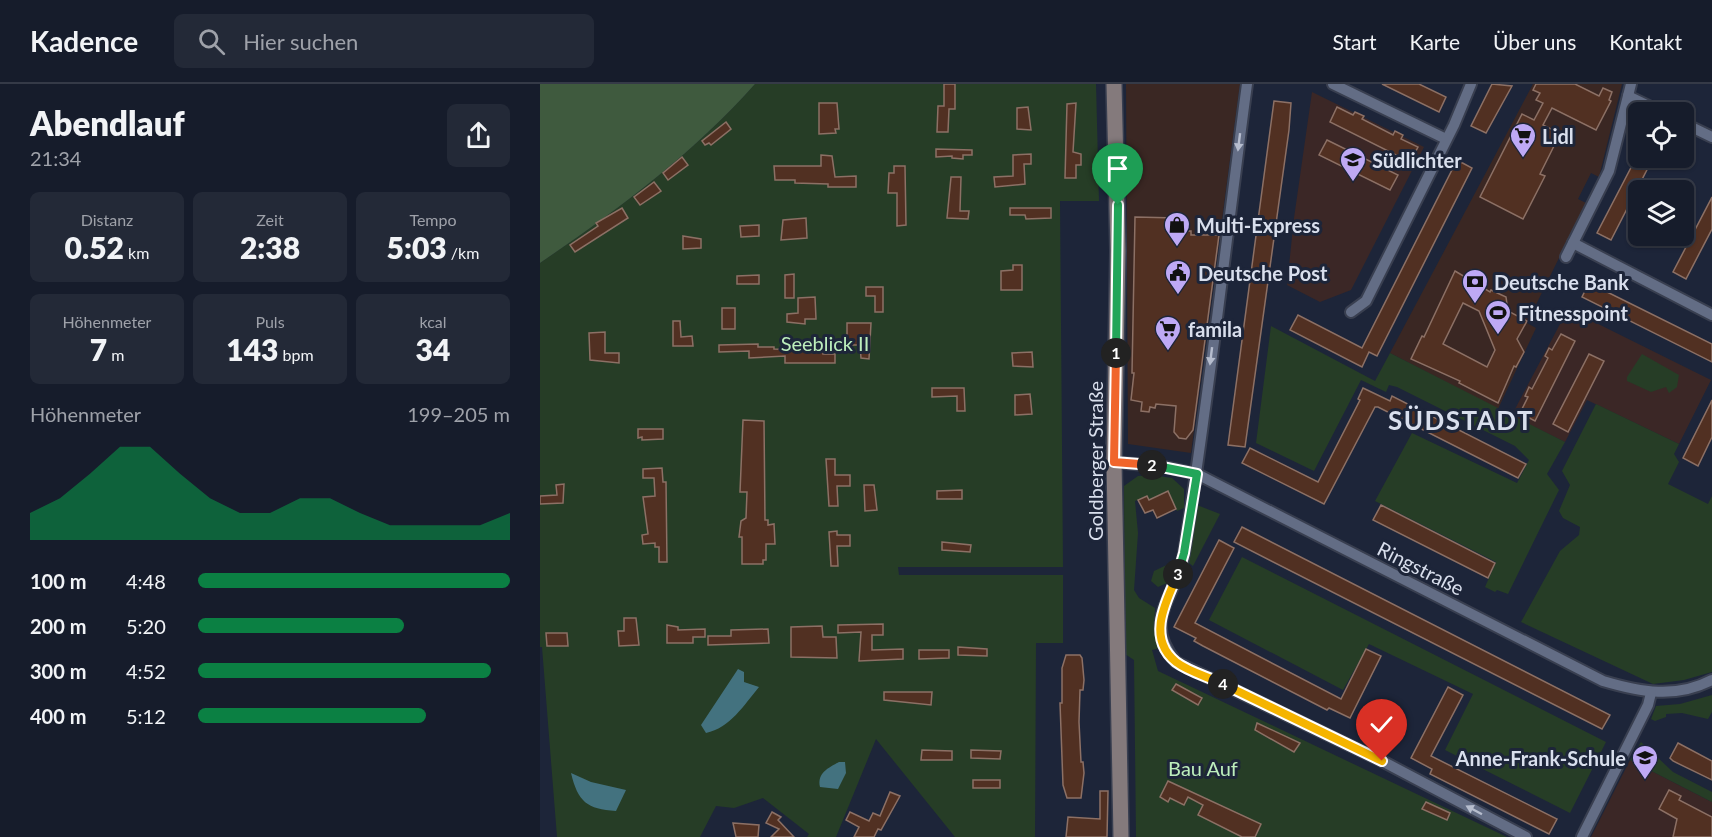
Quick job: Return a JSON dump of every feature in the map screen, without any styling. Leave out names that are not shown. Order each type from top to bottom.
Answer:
[{"type":"main road","name":"Goldberger Straße","points":[[1114,84],[1118,239],[1114,462],[1122,837]]},
{"type":"street","points":[[1247,84],[1197,474],[1182,566],[1162,609],[1159,629],[1168,652],[1176,662],[1382,761],[1526,837]]},
{"type":"street","points":[[1333,84],[1446,139]]},
{"type":"street","points":[[1351,312],[1366,301],[1471,84]]},
{"type":"street","points":[[1566,257],[1609,171],[1630,84]]},
{"type":"street","points":[[1628,96],[1640,102]]},
{"type":"street","points":[[1694,128],[1712,137]]},
{"type":"street","points":[[1573,243],[1712,315]]},
{"type":"street","name":"Ringstraße","points":[[1114,462],[1165,467],[1197,474],[1603,681],[1651,693],[1677,692],[1712,680]]},
{"type":"street","points":[[1582,837],[1648,705],[1651,693]]},
{"type":"shaded area","points":[[540,84],[755,84],[706,134],[653,180],[540,263]]},
{"type":"shaded area","points":[[1126,84],[1240,84],[1191,453],[1128,444]]},
{"type":"shaded area","points":[[1533,84],[1622,84],[1599,177],[1591,173],[1578,199],[1586,203],[1527,323],[1536,328],[1498,409],[1390,353]]},
{"type":"shaded area","name":"Südlichter","points":[[1312,92],[1424,147],[1351,290],[1320,302],[1287,285]]},
{"type":"shaded area","points":[[1568,309],[1711,380],[1679,444],[1587,400],[1565,442],[1516,418],[1514,411]]},
{"type":"shaded area","points":[[738,669],[744,672],[744,682],[759,687],[729,721],[706,733],[701,725]]},
{"type":"shaded area","name":"Anne-Frank-Schule","points":[[1630,760],[1712,802],[1712,837],[1591,837]]},
{"type":"shaded area","points":[[839,762],[845,762],[846,773],[838,789],[820,787],[822,775]]},
{"type":"shaded area","points":[[571,773],[591,782],[626,790],[616,811],[591,806],[585,802],[577,791]]},
{"type":"green space","name":"Seeblick II","points":[[755,84],[1096,84],[1099,201],[1060,201],[1063,567],[898,567],[899,575],[1063,575],[1063,643],[1036,643],[1035,837],[955,837],[876,739],[836,837],[807,837],[809,834],[763,798],[734,808],[716,806],[700,837],[557,837],[542,647],[540,647],[540,263],[653,180],[706,134]]},
{"type":"green space","points":[[1271,326],[1375,381],[1390,353],[1565,442],[1547,474],[1559,490],[1508,594],[1497,590],[1495,592],[1485,587],[1496,562],[1375,501],[1412,433],[1517,483],[1529,460],[1515,446],[1397,387],[1389,385],[1386,392],[1361,380],[1314,471],[1256,443]]},
{"type":"green space","points":[[1642,354],[1679,375],[1677,387],[1669,393],[1666,387],[1651,392],[1627,381],[1627,377]]},
{"type":"green space","points":[[1596,404],[1679,444],[1674,454],[1679,462],[1668,484],[1708,504],[1712,496],[1712,672],[1684,680],[1653,684],[1521,622],[1560,551],[1579,535],[1580,527],[1563,518],[1559,511],[1570,485],[1562,471]]},
{"type":"green space","name":"Bau Auf","points":[[1152,475],[1172,478],[1184,489],[1184,508],[1177,511],[1168,491],[1149,500],[1146,496],[1135,501],[1138,533],[1134,590],[1139,598],[1155,608],[1154,631],[1161,648],[1152,650],[1158,671],[1507,837],[1136,837],[1134,660],[1125,654],[1124,486],[1138,476]]},
{"type":"green space","points":[[1197,505],[1220,514],[1193,566],[1189,563]]},
{"type":"green space","points":[[1242,557],[1606,742],[1570,813],[1445,750],[1473,694],[1369,644],[1343,690],[1209,620]]},
{"type":"green space","points":[[1173,562],[1176,563],[1167,583],[1158,587],[1151,581],[1154,571]]},
{"type":"green space","points":[[1712,695],[1712,712],[1708,719],[1682,713],[1666,714],[1666,717],[1655,721],[1651,719],[1656,706],[1680,704]]},
{"type":"green space","points":[[1641,742],[1673,772],[1712,792],[1712,802],[1630,760]]},
{"type":"building","points":[[944,84],[955,84],[955,109],[949,109],[948,132],[937,132],[938,106],[944,106]]},
{"type":"building","points":[[1382,84],[1419,84],[1446,97],[1439,112]]},
{"type":"building","points":[[1492,84],[1512,86],[1486,133],[1471,126]]},
{"type":"building","name":"Lidl","points":[[1536,84],[1575,84],[1599,96],[1603,88],[1612,92],[1609,100],[1611,101],[1596,130],[1552,108],[1543,125],[1565,136],[1562,143],[1557,140],[1540,174],[1545,176],[1523,219],[1480,197],[1522,114],[1534,120],[1543,103],[1536,100],[1540,93],[1533,90]]},
{"type":"building","points":[[1274,101],[1291,103],[1289,130],[1245,447],[1228,445]]},
{"type":"building","points":[[819,103],[837,103],[839,129],[835,129],[836,133],[819,134]]},
{"type":"building","points":[[1076,103],[1073,152],[1081,154],[1081,165],[1076,165],[1076,178],[1065,178],[1067,104]]},
{"type":"building","points":[[1028,107],[1031,130],[1017,129],[1017,108]]},
{"type":"building","points":[[1337,107],[1353,115],[1355,112],[1364,116],[1362,119],[1393,135],[1395,131],[1403,135],[1401,139],[1418,147],[1410,162],[1330,122]]},
{"type":"building","points":[[726,122],[731,129],[711,145],[709,143],[705,145],[702,141]]},
{"type":"building","points":[[1327,140],[1398,175],[1390,190],[1319,155]]},
{"type":"building","points":[[936,149],[972,150],[972,155],[963,155],[963,159],[952,158],[952,156],[936,157]]},
{"type":"building","points":[[1031,154],[1031,164],[1024,164],[1025,184],[995,187],[994,177],[1013,176],[1013,155]]},
{"type":"building","points":[[821,155],[832,156],[835,177],[856,176],[856,187],[828,187],[828,184],[775,180],[774,166],[821,166]]},
{"type":"building","points":[[682,157],[688,165],[668,180],[663,173]]},
{"type":"building","points":[[1457,160],[1472,168],[1377,356],[1369,352],[1362,367],[1290,330],[1298,315],[1362,348]]},
{"type":"building","points":[[894,166],[905,166],[906,225],[897,226],[897,193],[888,193],[889,173],[894,173]]},
{"type":"building","points":[[1631,168],[1648,168],[1642,180],[1628,180],[1628,207],[1611,240],[1597,233]]},
{"type":"building","points":[[951,177],[961,177],[960,211],[969,211],[968,219],[947,218]]},
{"type":"building","points":[[654,182],[661,191],[640,205],[634,197]]},
{"type":"building","points":[[1712,197],[1712,229],[1686,279],[1673,272],[1687,246],[1694,246],[1694,232]]},
{"type":"building","points":[[622,208],[628,218],[575,252],[570,245],[598,226],[596,223]]},
{"type":"building","points":[[1010,208],[1051,208],[1051,218],[1026,219],[1025,215],[1010,215]]},
{"type":"building","name":"famila","points":[[1135,217],[1177,218],[1176,231],[1191,231],[1191,235],[1219,235],[1193,430],[1186,439],[1179,438],[1174,432],[1176,406],[1156,404],[1155,408],[1150,407],[1149,412],[1141,411],[1142,402],[1131,400],[1134,373],[1132,373]]},
{"type":"building","points":[[806,218],[807,238],[781,240],[783,220]]},
{"type":"building","points":[[759,225],[759,236],[741,237],[740,226]]},
{"type":"building","points":[[683,236],[701,239],[701,248],[683,249]]},
{"type":"building","points":[[1013,265],[1022,265],[1022,290],[1001,290],[1001,271],[1013,270]]},
{"type":"building","points":[[1455,271],[1490,292],[1491,290],[1506,297],[1508,311],[1527,321],[1517,339],[1524,352],[1516,367],[1514,366],[1498,403],[1459,383],[1460,381],[1411,359],[1422,336],[1424,337]],"holes":[[[1463,303],[1479,311],[1495,350],[1487,367],[1443,344]]]},
{"type":"building","points":[[794,274],[794,298],[785,298],[785,275]]},
{"type":"building","points":[[759,275],[759,284],[737,284],[737,276]]},
{"type":"building","points":[[1589,283],[1712,344],[1712,362],[1582,297]]},
{"type":"building","points":[[866,287],[883,287],[883,312],[875,312],[875,296],[866,296]]},
{"type":"building","points":[[815,297],[816,319],[805,319],[805,324],[787,322],[787,314],[798,313],[798,298]]},
{"type":"building","points":[[722,308],[735,308],[735,329],[722,329]]},
{"type":"building","points":[[673,321],[680,321],[681,337],[692,336],[693,346],[673,346]]},
{"type":"building","points":[[847,323],[871,323],[869,359],[861,358],[860,345],[847,345]]},
{"type":"building","points":[[605,332],[605,353],[619,353],[619,363],[590,360],[589,333]]},
{"type":"building","points":[[1561,334],[1575,341],[1535,421],[1520,413],[1528,397],[1525,396],[1529,387],[1532,389],[1548,358],[1545,356],[1549,348],[1552,350]]},
{"type":"building","points":[[806,343],[823,344],[823,354],[835,354],[835,363],[785,363],[785,356],[749,358],[749,351],[719,352],[719,345],[758,344],[758,347],[774,347],[774,349],[806,350]]},
{"type":"building","points":[[1032,352],[1033,367],[1013,366],[1012,353]]},
{"type":"building","points":[[1589,354],[1604,361],[1568,432],[1553,424]]},
{"type":"building","points":[[932,388],[964,388],[965,411],[957,411],[957,396],[932,397]]},
{"type":"building","points":[[1363,388],[1390,401],[1392,396],[1526,464],[1518,478],[1378,407],[1375,407],[1324,504],[1242,463],[1250,448],[1318,482],[1360,400],[1358,399]]},
{"type":"building","points":[[1030,394],[1032,414],[1015,415],[1015,395]]},
{"type":"building","points":[[1712,400],[1712,437],[1698,466],[1683,458]]},
{"type":"building","points":[[743,420],[764,421],[765,520],[768,520],[768,525],[774,524],[775,544],[766,544],[766,560],[763,560],[763,564],[742,564],[742,537],[739,537],[741,521],[746,518],[747,492],[740,492]]},
{"type":"building","points":[[638,429],[663,429],[663,439],[642,440],[642,437],[638,438]]},
{"type":"building","points":[[826,459],[835,459],[835,475],[850,475],[850,486],[837,486],[838,506],[829,506]]},
{"type":"building","points":[[662,468],[663,482],[666,482],[667,562],[659,562],[659,547],[655,547],[655,543],[643,544],[642,535],[648,534],[643,497],[655,496],[654,478],[643,478],[643,469]]},
{"type":"building","points":[[564,484],[563,503],[540,504],[540,496],[557,495],[556,485]]},
{"type":"building","points":[[864,485],[874,485],[877,510],[865,511]]},
{"type":"building","points":[[962,490],[962,499],[937,499],[937,491]]},
{"type":"building","points":[[1168,491],[1176,509],[1157,518],[1153,510],[1145,513],[1138,500],[1147,496],[1149,500]]},
{"type":"building","points":[[1381,505],[1495,563],[1488,578],[1373,520]]},
{"type":"building","points":[[1242,527],[1610,715],[1602,729],[1234,542]]},
{"type":"building","points":[[837,531],[837,535],[850,535],[850,546],[837,546],[838,566],[831,566],[829,532]]},
{"type":"building","points":[[1219,540],[1234,548],[1195,623],[1341,699],[1366,649],[1381,656],[1350,718],[1329,708],[1327,710],[1203,646],[1194,641],[1196,638],[1174,627]]},
{"type":"building","points":[[942,542],[971,545],[970,552],[942,550]]},
{"type":"building","points":[[624,618],[636,618],[639,645],[619,646],[618,631],[624,631]]},
{"type":"building","points":[[883,624],[883,635],[872,635],[872,650],[903,649],[903,659],[859,661],[861,632],[838,633],[838,625]]},
{"type":"building","points":[[667,625],[678,627],[678,630],[705,629],[705,637],[693,637],[693,643],[667,643]]},
{"type":"building","points":[[822,626],[823,637],[836,637],[837,658],[791,657],[791,627]]},
{"type":"building","points":[[768,629],[769,643],[708,645],[708,636],[731,636],[731,630]]},
{"type":"building","points":[[546,633],[567,633],[568,646],[547,646]]},
{"type":"building","points":[[958,647],[987,649],[987,656],[958,655]]},
{"type":"building","points":[[919,650],[949,650],[949,658],[919,659]]},
{"type":"building","points":[[1066,655],[1080,655],[1082,658],[1084,680],[1083,690],[1080,690],[1079,722],[1081,762],[1083,762],[1084,773],[1081,798],[1067,798],[1063,785],[1060,703],[1062,703],[1062,668]]},
{"type":"building","points":[[1176,684],[1202,698],[1198,705],[1172,690]]},
{"type":"building","points":[[1448,687],[1463,695],[1431,756],[1557,819],[1549,834],[1430,774],[1432,769],[1411,758]]},
{"type":"building","points":[[884,692],[932,692],[931,705],[884,700]]},
{"type":"building","points":[[1257,723],[1300,743],[1294,752],[1255,730]]},
{"type":"building","points":[[1678,743],[1712,761],[1712,780],[1670,758]]},
{"type":"building","points":[[922,750],[952,751],[952,760],[921,760]]},
{"type":"building","points":[[971,750],[1001,751],[1000,759],[971,758]]},
{"type":"building","points":[[973,780],[1000,780],[1000,788],[973,788]]},
{"type":"building","points":[[1168,781],[1261,824],[1255,837],[1242,837],[1198,815],[1203,805],[1188,797],[1184,805],[1170,798],[1168,802],[1160,797]]},
{"type":"building","points":[[1669,790],[1681,796],[1679,800],[1712,817],[1712,837],[1673,837],[1677,819],[1659,809]]},
{"type":"building","points":[[1100,791],[1108,791],[1107,837],[1066,837],[1068,817],[1100,819]]},
{"type":"building","points":[[890,792],[900,796],[881,830],[878,829],[874,837],[854,837],[859,827],[846,820],[850,812],[869,821],[873,813],[880,816]]},
{"type":"building","points":[[1426,802],[1450,813],[1447,820],[1422,809]]},
{"type":"building","points":[[772,812],[781,817],[778,820],[794,837],[771,837],[779,829],[766,823]]},
{"type":"building","points":[[733,823],[759,825],[758,837],[736,837]]},
{"type":"place","name":"Lidl","points":[[1523,159]]},
{"type":"place","name":"Südlichter","points":[[1353,183]]},
{"type":"place","name":"Multi-Express","points":[[1177,248]]},
{"type":"place","name":"Deutsche Post","points":[[1178,296]]},
{"type":"place","name":"Deutsche Bank","points":[[1475,305]]},
{"type":"place","name":"Fitnesspoint","points":[[1498,336]]},
{"type":"place","name":"famila","points":[[1168,352]]},
{"type":"place","name":"Anne-Frank-Schule","points":[[1645,781]]},
{"type":"district","name":"SÜDSTADT","points":[[1461,420]]},
{"type":"route","points":[[1118,205],[1114,462],[1165,467],[1197,474],[1182,566],[1162,609],[1159,629],[1163,642],[1176,662],[1382,761]]}]
